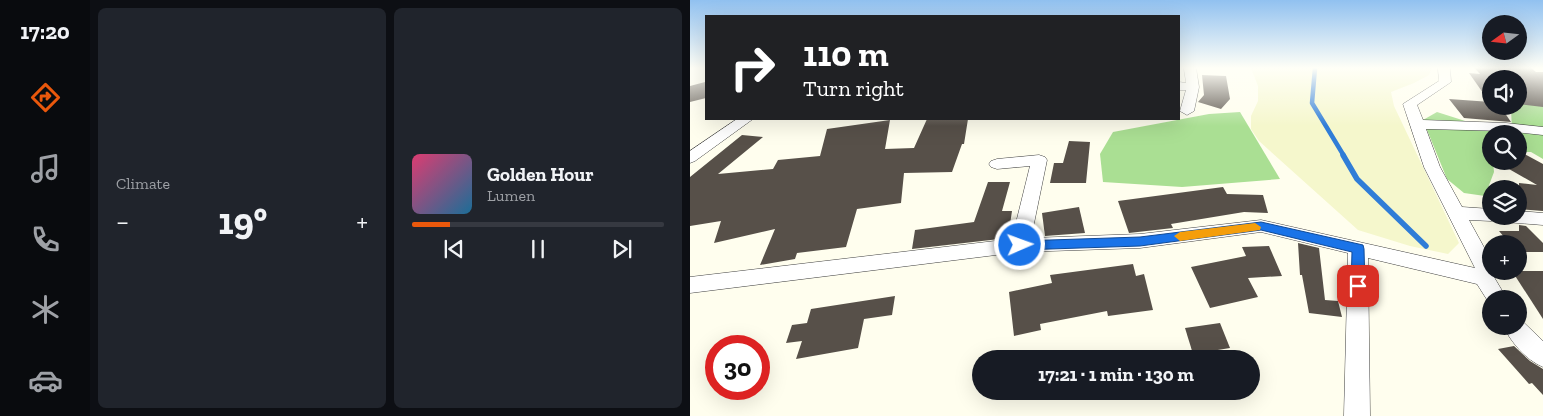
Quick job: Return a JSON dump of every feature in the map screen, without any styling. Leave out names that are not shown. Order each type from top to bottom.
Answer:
[{"type":"street","points":[[1187,111],[1192,88],[1188,87]]},
{"type":"street","points":[[1436,87],[1410,104],[1432,167],[1482,263]]},
{"type":"street","points":[[690,158],[745,120]]},
{"type":"street","points":[[1417,124],[1506,127],[1543,131]]},
{"type":"street","points":[[997,164],[1038,160],[1020,245]]},
{"type":"street","points":[[1456,213],[1482,214]]},
{"type":"street","points":[[1527,218],[1543,219]]},
{"type":"street","points":[[690,285],[1020,245],[1140,242],[1261,226],[1482,278]]},
{"type":"street","points":[[1357,416],[1358,249]]},
{"type":"street","points":[[1523,335],[1543,356]]},
{"type":"green space","points":[[1258,87],[1403,87],[1391,92],[1394,106],[1459,243],[1448,254],[1410,246],[1358,230],[1259,141],[1251,129],[1251,116],[1258,101]]},
{"type":"green space","points":[[1527,90],[1543,91],[1543,159],[1531,152],[1527,152],[1527,125],[1512,125],[1511,115],[1527,115]]},
{"type":"green space","points":[[1240,112],[1280,179],[1182,187],[1103,182],[1100,154],[1113,132],[1209,114]]},
{"type":"green space","points":[[1437,112],[1482,126],[1482,170],[1494,170],[1494,172],[1491,180],[1482,180],[1482,196],[1464,193],[1447,179],[1423,120]]},
{"type":"building","points":[[690,87],[705,87],[705,98],[690,102]]},
{"type":"building","points":[[1203,87],[1228,87],[1230,99],[1221,109],[1198,102],[1204,95]]},
{"type":"building","points":[[1527,87],[1543,87],[1543,107],[1527,105]]},
{"type":"building","points":[[1449,99],[1482,101],[1482,115],[1506,115],[1511,122],[1464,118]]},
{"type":"building","points":[[890,120],[885,149],[914,148],[927,120],[968,120],[964,144],[962,144],[952,172],[904,173],[901,203],[857,209],[846,247],[797,253],[795,259],[760,265],[775,229],[714,243],[721,221],[690,226],[690,177],[742,135],[763,137],[718,174],[773,169],[778,160],[820,156],[827,129]]},
{"type":"building","points":[[1069,141],[1090,142],[1086,183],[1050,183],[1054,163],[1063,163]]},
{"type":"building","points":[[1527,155],[1543,164],[1543,211],[1527,210],[1527,184],[1537,185],[1511,170],[1527,170]]},
{"type":"building","points":[[988,182],[1010,182],[1002,211],[1012,211],[1008,238],[912,249],[915,230],[974,222]]},
{"type":"building","points":[[1223,187],[1227,194],[1263,195],[1268,213],[1244,212],[1171,224],[1173,228],[1129,233],[1118,201]]},
{"type":"building","points":[[1079,207],[1085,233],[1045,236],[1042,213]]},
{"type":"building","points":[[1519,225],[1526,226],[1543,243],[1543,252],[1527,252],[1527,235],[1502,235],[1499,231],[1519,231]]},
{"type":"building","points":[[1298,243],[1319,248],[1325,300],[1338,301],[1342,317],[1309,313],[1302,275],[1300,275]]},
{"type":"building","points":[[1269,246],[1282,276],[1248,278],[1258,297],[1210,308],[1191,267],[1246,256],[1242,247]]},
{"type":"building","points":[[1133,264],[1136,276],[1144,274],[1153,310],[1108,316],[1107,311],[1040,324],[1041,330],[1014,336],[1009,292],[1052,283],[1050,275]]},
{"type":"building","points":[[1527,271],[1543,271],[1543,319],[1527,294],[1527,290],[1524,290],[1518,280],[1527,280]]},
{"type":"building","points":[[895,296],[892,315],[864,319],[858,348],[796,359],[802,341],[786,343],[792,325],[807,323],[811,309]]},
{"type":"building","points":[[1220,323],[1230,348],[1192,350],[1185,328]]},
{"type":"building","points":[[1514,346],[1530,361],[1543,369],[1543,395],[1532,383],[1529,384],[1498,349]]},
{"type":"waterway","points":[[1313,87],[1312,103],[1344,156]]},
{"type":"waterway","points":[[1343,155],[1357,179],[1426,246]]},
{"type":"slow traffic","points":[[1180,236],[1255,227]]},
{"type":"route","points":[[1020,245],[1140,242],[1261,226],[1358,249],[1358,286]]}]
